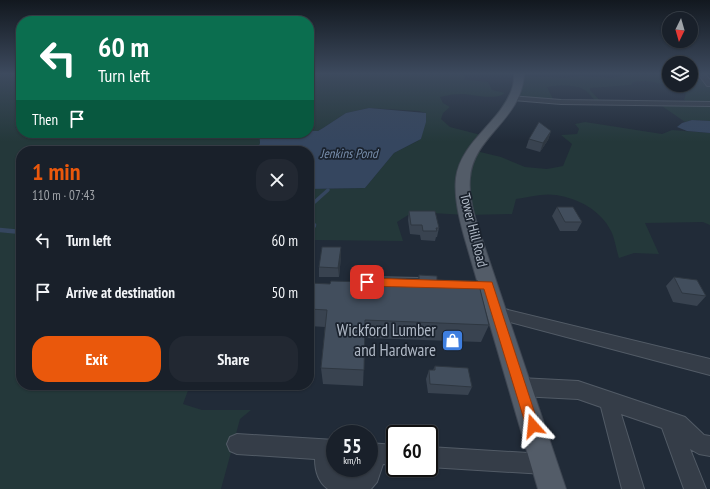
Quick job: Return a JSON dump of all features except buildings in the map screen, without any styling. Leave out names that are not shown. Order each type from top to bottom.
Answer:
[{"type":"main road","name":"Tower Hill Road","points":[[513,98],[510,104],[467,159],[463,176],[462,196],[480,285],[496,312],[552,489]]},
{"type":"street","points":[[513,98],[546,101],[710,104]]},
{"type":"street","points":[[367,282],[435,284]]},
{"type":"street","points":[[496,312],[710,367]]},
{"type":"street","points":[[520,387],[578,390],[678,424],[699,444],[710,446]]},
{"type":"street","points":[[608,400],[633,489]]},
{"type":"street","points":[[669,421],[695,489]]},
{"type":"street","points":[[237,444],[326,450]]},
{"type":"street","points":[[438,458],[545,464]]},
{"type":"street","points":[[330,477],[336,485],[346,489],[358,489],[365,484],[369,477]]},
{"type":"green space","points":[[0,97],[16,97],[16,138],[260,138],[259,146],[16,146],[16,390],[188,390],[183,404],[202,410],[251,410],[240,419],[221,489],[0,489]]},
{"type":"green space","points":[[314,97],[441,97],[443,103],[450,107],[443,113],[441,119],[450,127],[485,136],[476,151],[501,157],[525,167],[547,169],[563,166],[572,144],[561,135],[577,134],[579,129],[575,124],[585,122],[662,134],[672,130],[710,133],[710,225],[703,222],[645,223],[659,254],[634,253],[619,258],[611,231],[607,224],[595,211],[572,199],[546,194],[516,199],[512,214],[467,215],[413,212],[397,222],[403,241],[315,240],[314,242],[314,189],[365,188],[394,153],[421,139],[426,113],[419,111],[369,108],[346,113],[318,131],[314,131]]},
{"type":"green space","points":[[552,97],[554,101],[515,98]]},
{"type":"green space","points":[[592,97],[596,97],[602,103]]},
{"type":"green space","points":[[685,97],[710,97],[710,121],[692,120],[685,122],[659,104],[691,104],[684,100]]},
{"type":"water","name":"Jenkins Pond","points":[[369,108],[426,113],[426,122],[421,139],[394,153],[365,188],[314,189],[314,146],[259,146],[260,138],[314,138],[314,131],[318,131],[346,113]]},
{"type":"water","points":[[692,120],[710,121],[710,133],[687,131],[677,127],[682,123]]},
{"type":"waterway","points":[[314,203],[328,190]]},
{"type":"waterway","points":[[0,230],[16,232]]},
{"type":"place","name":"Wickford Lumber and Hardware","points":[[452,340]]},
{"type":"route","points":[[367,282],[488,285],[533,426]]}]
